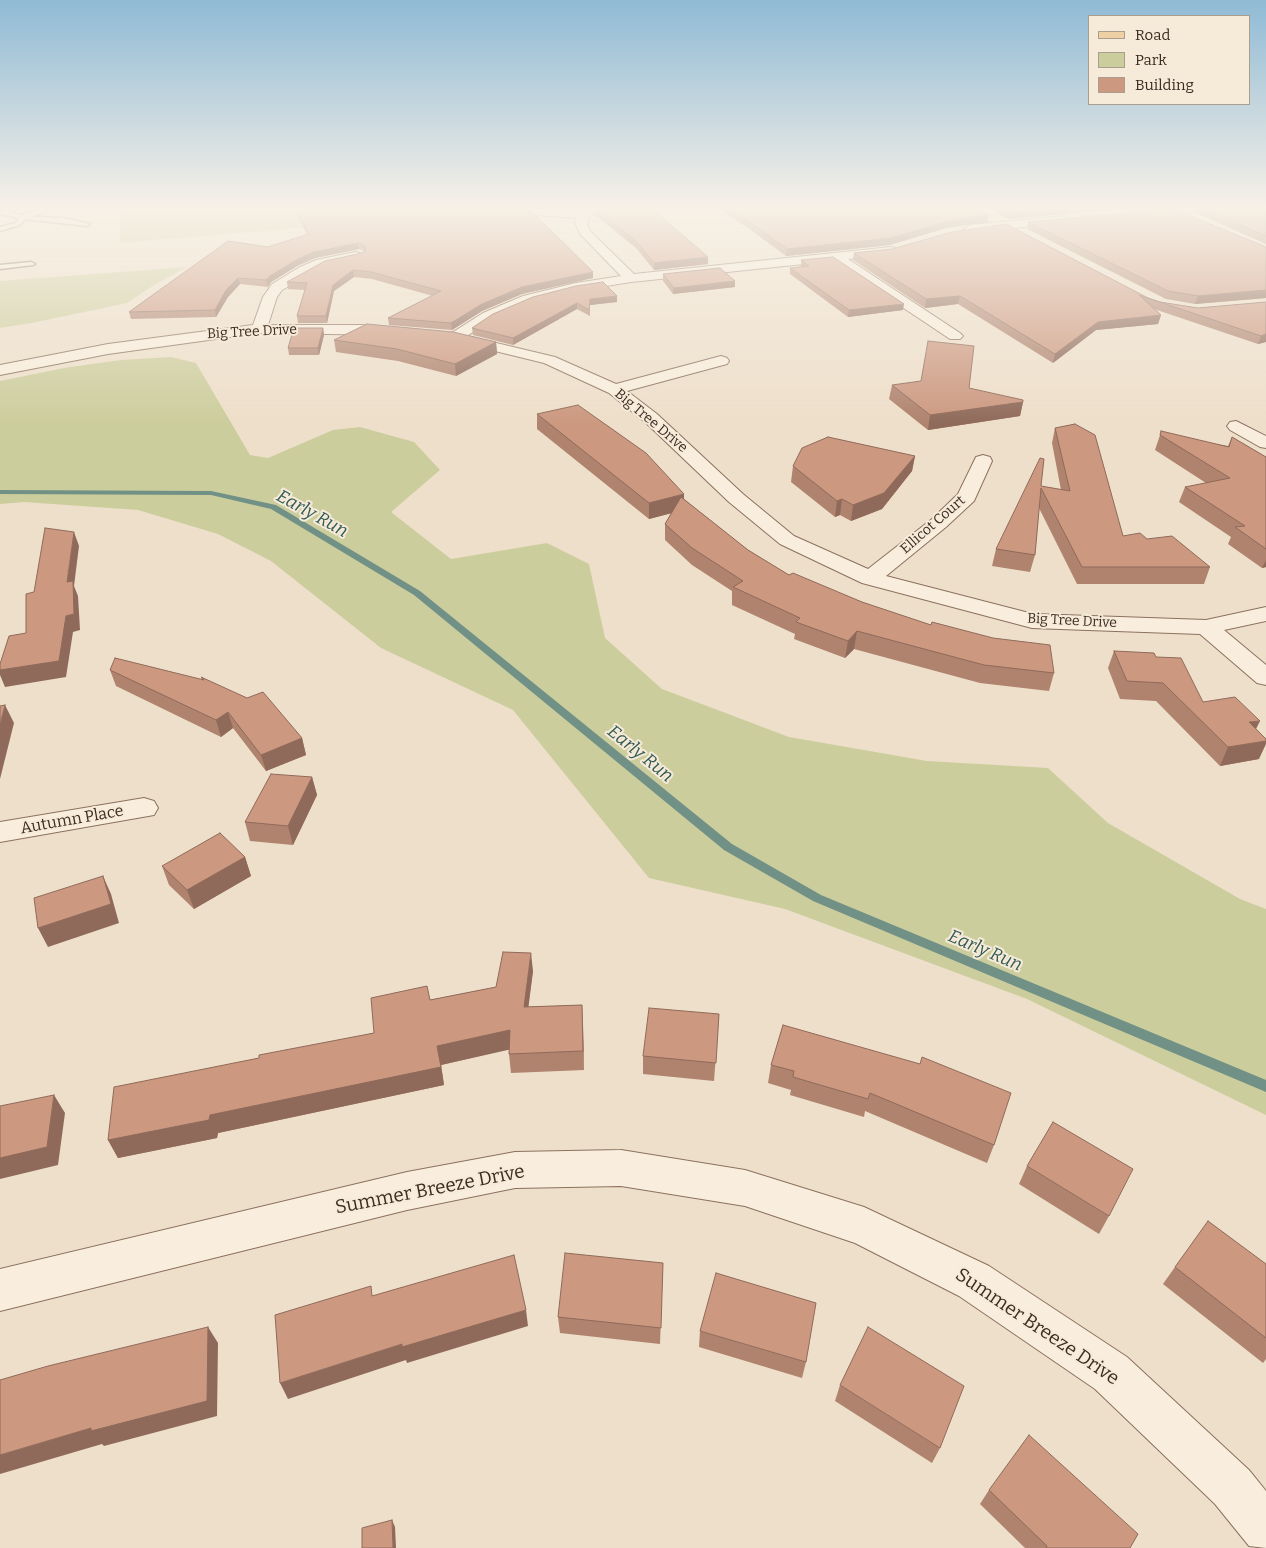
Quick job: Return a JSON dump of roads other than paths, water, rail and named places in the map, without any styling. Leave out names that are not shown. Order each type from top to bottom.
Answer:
[{"type":"street","points":[[259,329],[270,298],[277,287],[290,279]]},
{"type":"street","name":"Big Tree Drive","points":[[623,279],[576,287],[528,299],[445,336],[549,360],[615,389],[651,418],[736,498],[788,540],[870,578],[1032,621],[1206,627],[1266,614]]},
{"type":"street","points":[[868,279],[955,336]]},
{"type":"street","name":"Big Tree Drive","points":[[0,370],[147,342],[259,329],[362,329],[408,333]]},
{"type":"street","points":[[615,389],[721,361]]},
{"type":"street","points":[[1236,426],[1266,443]]},
{"type":"street","name":"Ellicot Court","points":[[870,578],[939,523],[967,497],[983,461]]},
{"type":"street","points":[[1206,627],[1266,678]]},
{"type":"street","name":"Autumn Place","points":[[0,832],[144,808]]},
{"type":"street","name":"Summer Breeze Drive","points":[[0,1290],[407,1191],[516,1170],[621,1168],[745,1188],[864,1226],[974,1280],[1111,1373],[1232,1487],[1266,1529]]},
{"type":"waterway","name":"Early Run","points":[[0,492],[211,493],[273,507],[417,593],[728,847],[817,898],[1266,1086]]}]
